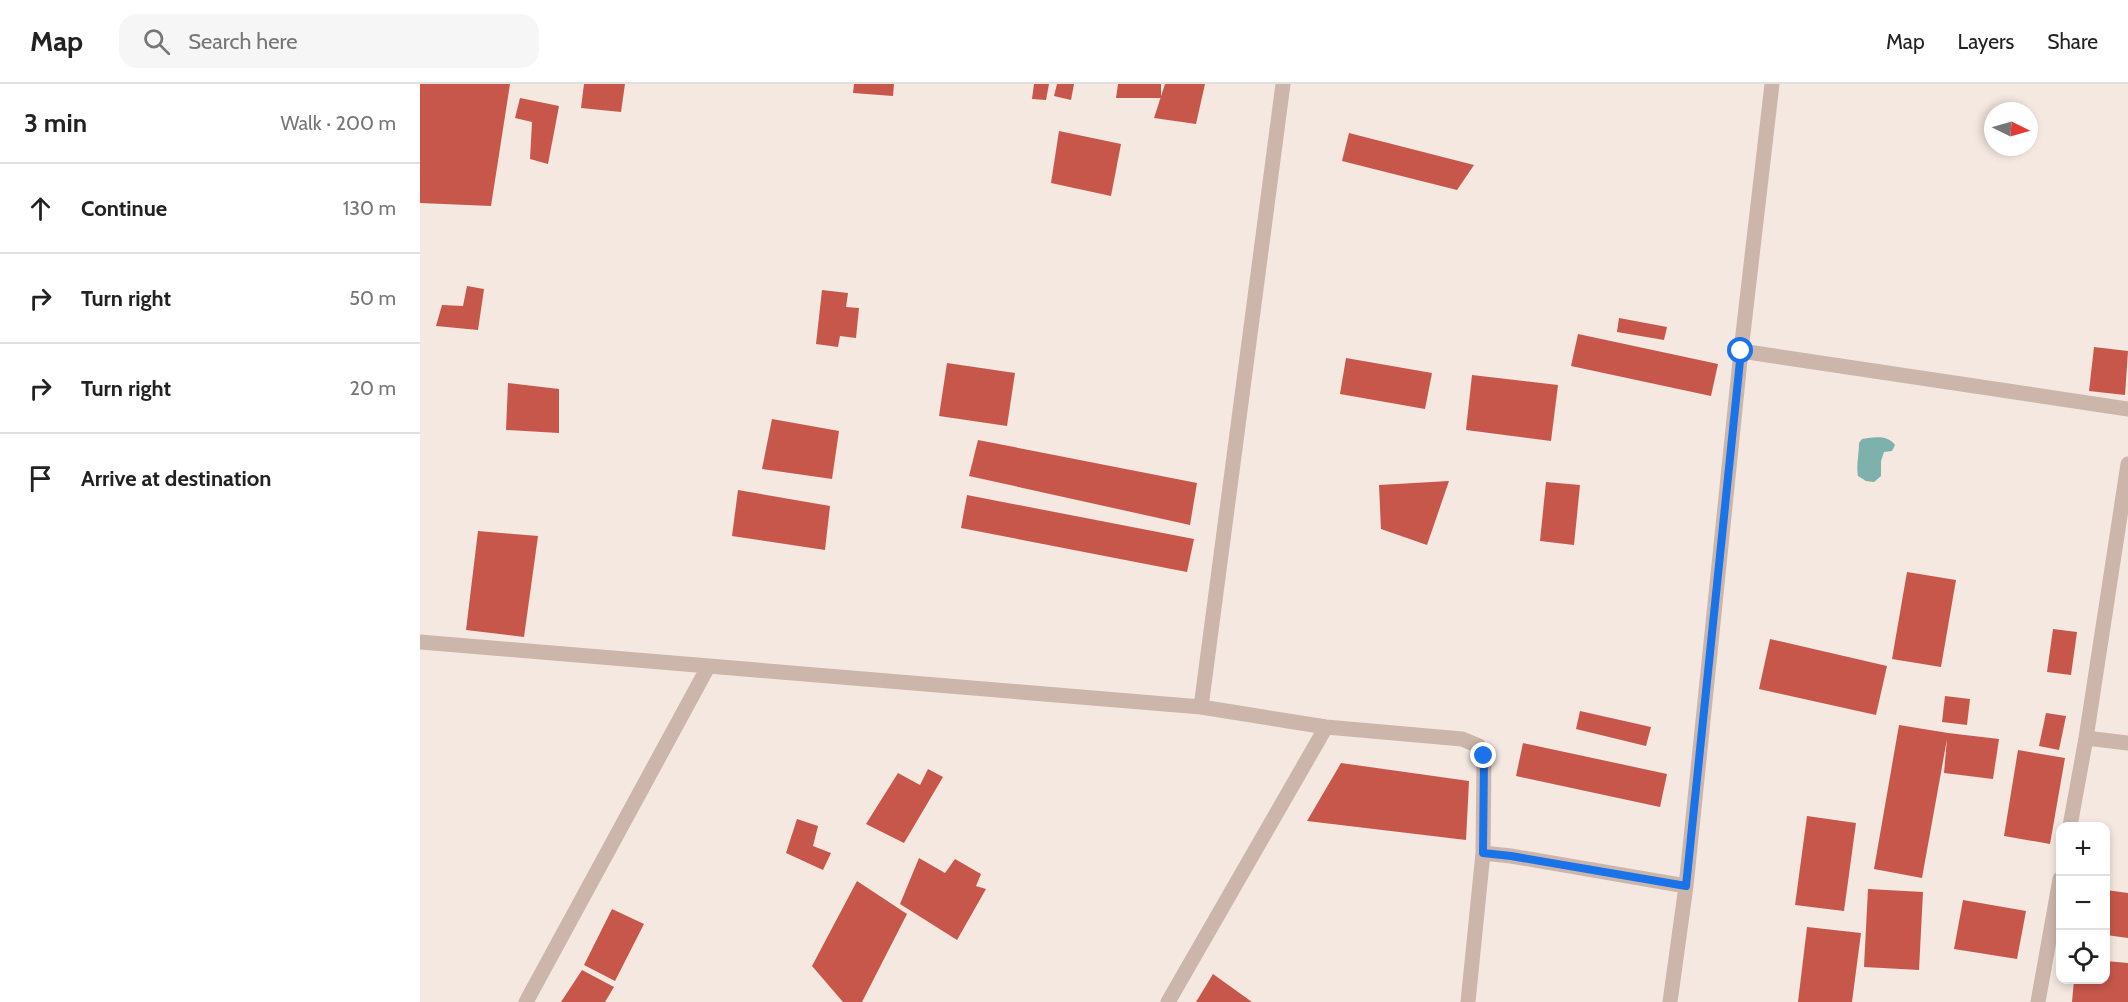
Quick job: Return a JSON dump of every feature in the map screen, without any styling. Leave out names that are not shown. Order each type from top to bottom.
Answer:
[{"type":"street","points":[[1201,707],[1282,84]]},
{"type":"street","points":[[1670,1002],[1686,886],[1741,351],[1772,84]]},
{"type":"street","points":[[1741,351],[2128,409]]},
{"type":"street","points":[[2071,822],[2128,465]]},
{"type":"street","points":[[420,642],[1201,707],[1326,727],[1462,739],[1479,746],[1484,756],[1483,853],[1468,1002]]},
{"type":"street","points":[[526,1002],[708,667]]},
{"type":"street","points":[[1168,1002],[1326,727]]},
{"type":"street","points":[[2086,738],[2128,743]]},
{"type":"street","points":[[1483,853],[1686,886]]},
{"type":"street","points":[[2038,1002],[2056,906]]},
{"type":"water","points":[[1879,437],[1895,445],[1892,451],[1884,452],[1881,461],[1881,476],[1874,482],[1866,481],[1858,476],[1857,472],[1859,443],[1862,439]]},
{"type":"building","points":[[420,84],[510,84],[491,206],[420,203]]},
{"type":"building","points":[[584,84],[625,84],[621,112],[581,108]]},
{"type":"building","points":[[854,84],[894,84],[893,96],[853,93]]},
{"type":"building","points":[[1034,84],[1049,84],[1046,100],[1032,99]]},
{"type":"building","points":[[1057,84],[1074,84],[1071,100],[1054,96]]},
{"type":"building","points":[[1118,84],[1161,84],[1161,98],[1116,98]]},
{"type":"building","points":[[1165,84],[1205,84],[1196,124],[1154,118]]},
{"type":"building","points":[[520,98],[559,106],[548,164],[530,159],[532,122],[515,118]]},
{"type":"building","points":[[1059,131],[1121,144],[1111,196],[1051,183]]},
{"type":"building","points":[[1349,133],[1474,165],[1457,190],[1342,161]]},
{"type":"building","points":[[467,286],[484,289],[478,330],[436,326],[442,305],[463,306]]},
{"type":"building","points":[[822,290],[848,293],[846,307],[859,308],[856,338],[840,336],[838,347],[816,344]]},
{"type":"building","points":[[1619,318],[1667,327],[1664,340],[1617,332]]},
{"type":"building","points":[[1578,334],[1718,364],[1711,396],[1571,366]]},
{"type":"building","points":[[2094,347],[2128,351],[2125,395],[2089,391]]},
{"type":"building","points":[[1346,358],[1432,373],[1425,409],[1340,394]]},
{"type":"building","points":[[947,363],[1015,373],[1007,426],[939,416]]},
{"type":"building","points":[[1472,375],[1558,385],[1551,441],[1466,430]]},
{"type":"building","points":[[508,383],[559,389],[559,433],[506,430]]},
{"type":"building","points":[[772,419],[839,431],[832,479],[762,469]]},
{"type":"building","points":[[978,440],[1197,483],[1190,525],[969,476]]},
{"type":"building","points":[[1449,481],[1427,545],[1381,529],[1379,485]]},
{"type":"building","points":[[1546,482],[1580,485],[1574,545],[1540,541]]},
{"type":"building","points":[[738,490],[830,506],[825,550],[732,536]]},
{"type":"building","points":[[967,495],[1194,539],[1187,572],[961,528]]},
{"type":"building","points":[[478,531],[538,536],[524,637],[466,630]]},
{"type":"building","points":[[1907,572],[1956,580],[1941,667],[1892,659]]},
{"type":"building","points":[[2053,629],[2077,632],[2071,675],[2047,672]]},
{"type":"building","points":[[1770,639],[1887,666],[1876,715],[1759,689]]},
{"type":"building","points":[[1945,696],[1970,699],[1967,725],[1942,722]]},
{"type":"building","points":[[1580,711],[1651,727],[1646,746],[1576,729]]},
{"type":"building","points":[[2046,713],[2066,716],[2059,750],[2039,746]]},
{"type":"building","points":[[1899,725],[1999,739],[1993,779],[1944,773],[1947,739],[1922,878],[1874,869]]},
{"type":"building","points":[[1523,743],[1667,774],[1660,807],[1516,776]]},
{"type":"building","points":[[2018,750],[2065,758],[2050,844],[2004,836]]},
{"type":"building","points":[[1341,763],[1469,781],[1466,840],[1307,821]]},
{"type":"building","points":[[928,769],[943,777],[904,843],[866,824],[898,773],[920,785]]},
{"type":"building","points":[[1807,816],[1856,823],[1844,911],[1795,905]]},
{"type":"building","points":[[797,819],[818,826],[813,846],[831,853],[823,870],[786,853]]},
{"type":"building","points":[[919,858],[945,873],[955,859],[981,874],[976,886],[986,889],[957,940],[900,904]]},
{"type":"building","points":[[857,881],[907,914],[862,1002],[843,1002],[812,966]]},
{"type":"building","points":[[1868,889],[1923,892],[1919,970],[1864,967]]},
{"type":"building","points":[[2110,891],[2128,893],[2128,938],[2110,936]]},
{"type":"building","points":[[1963,900],[2026,911],[2017,959],[1954,949]]},
{"type":"building","points":[[612,909],[644,924],[615,981],[584,965]]},
{"type":"building","points":[[1807,927],[1861,933],[1852,1002],[1798,1002]]},
{"type":"building","points":[[2110,961],[2128,963],[2128,1002],[2072,1002],[2074,984],[2110,984]]},
{"type":"building","points":[[582,970],[614,987],[605,1002],[561,1002]]},
{"type":"building","points":[[1213,974],[1252,1002],[1196,1002]]},
{"type":"route","points":[[1484,756],[1483,853],[1686,886],[1741,351]]}]
